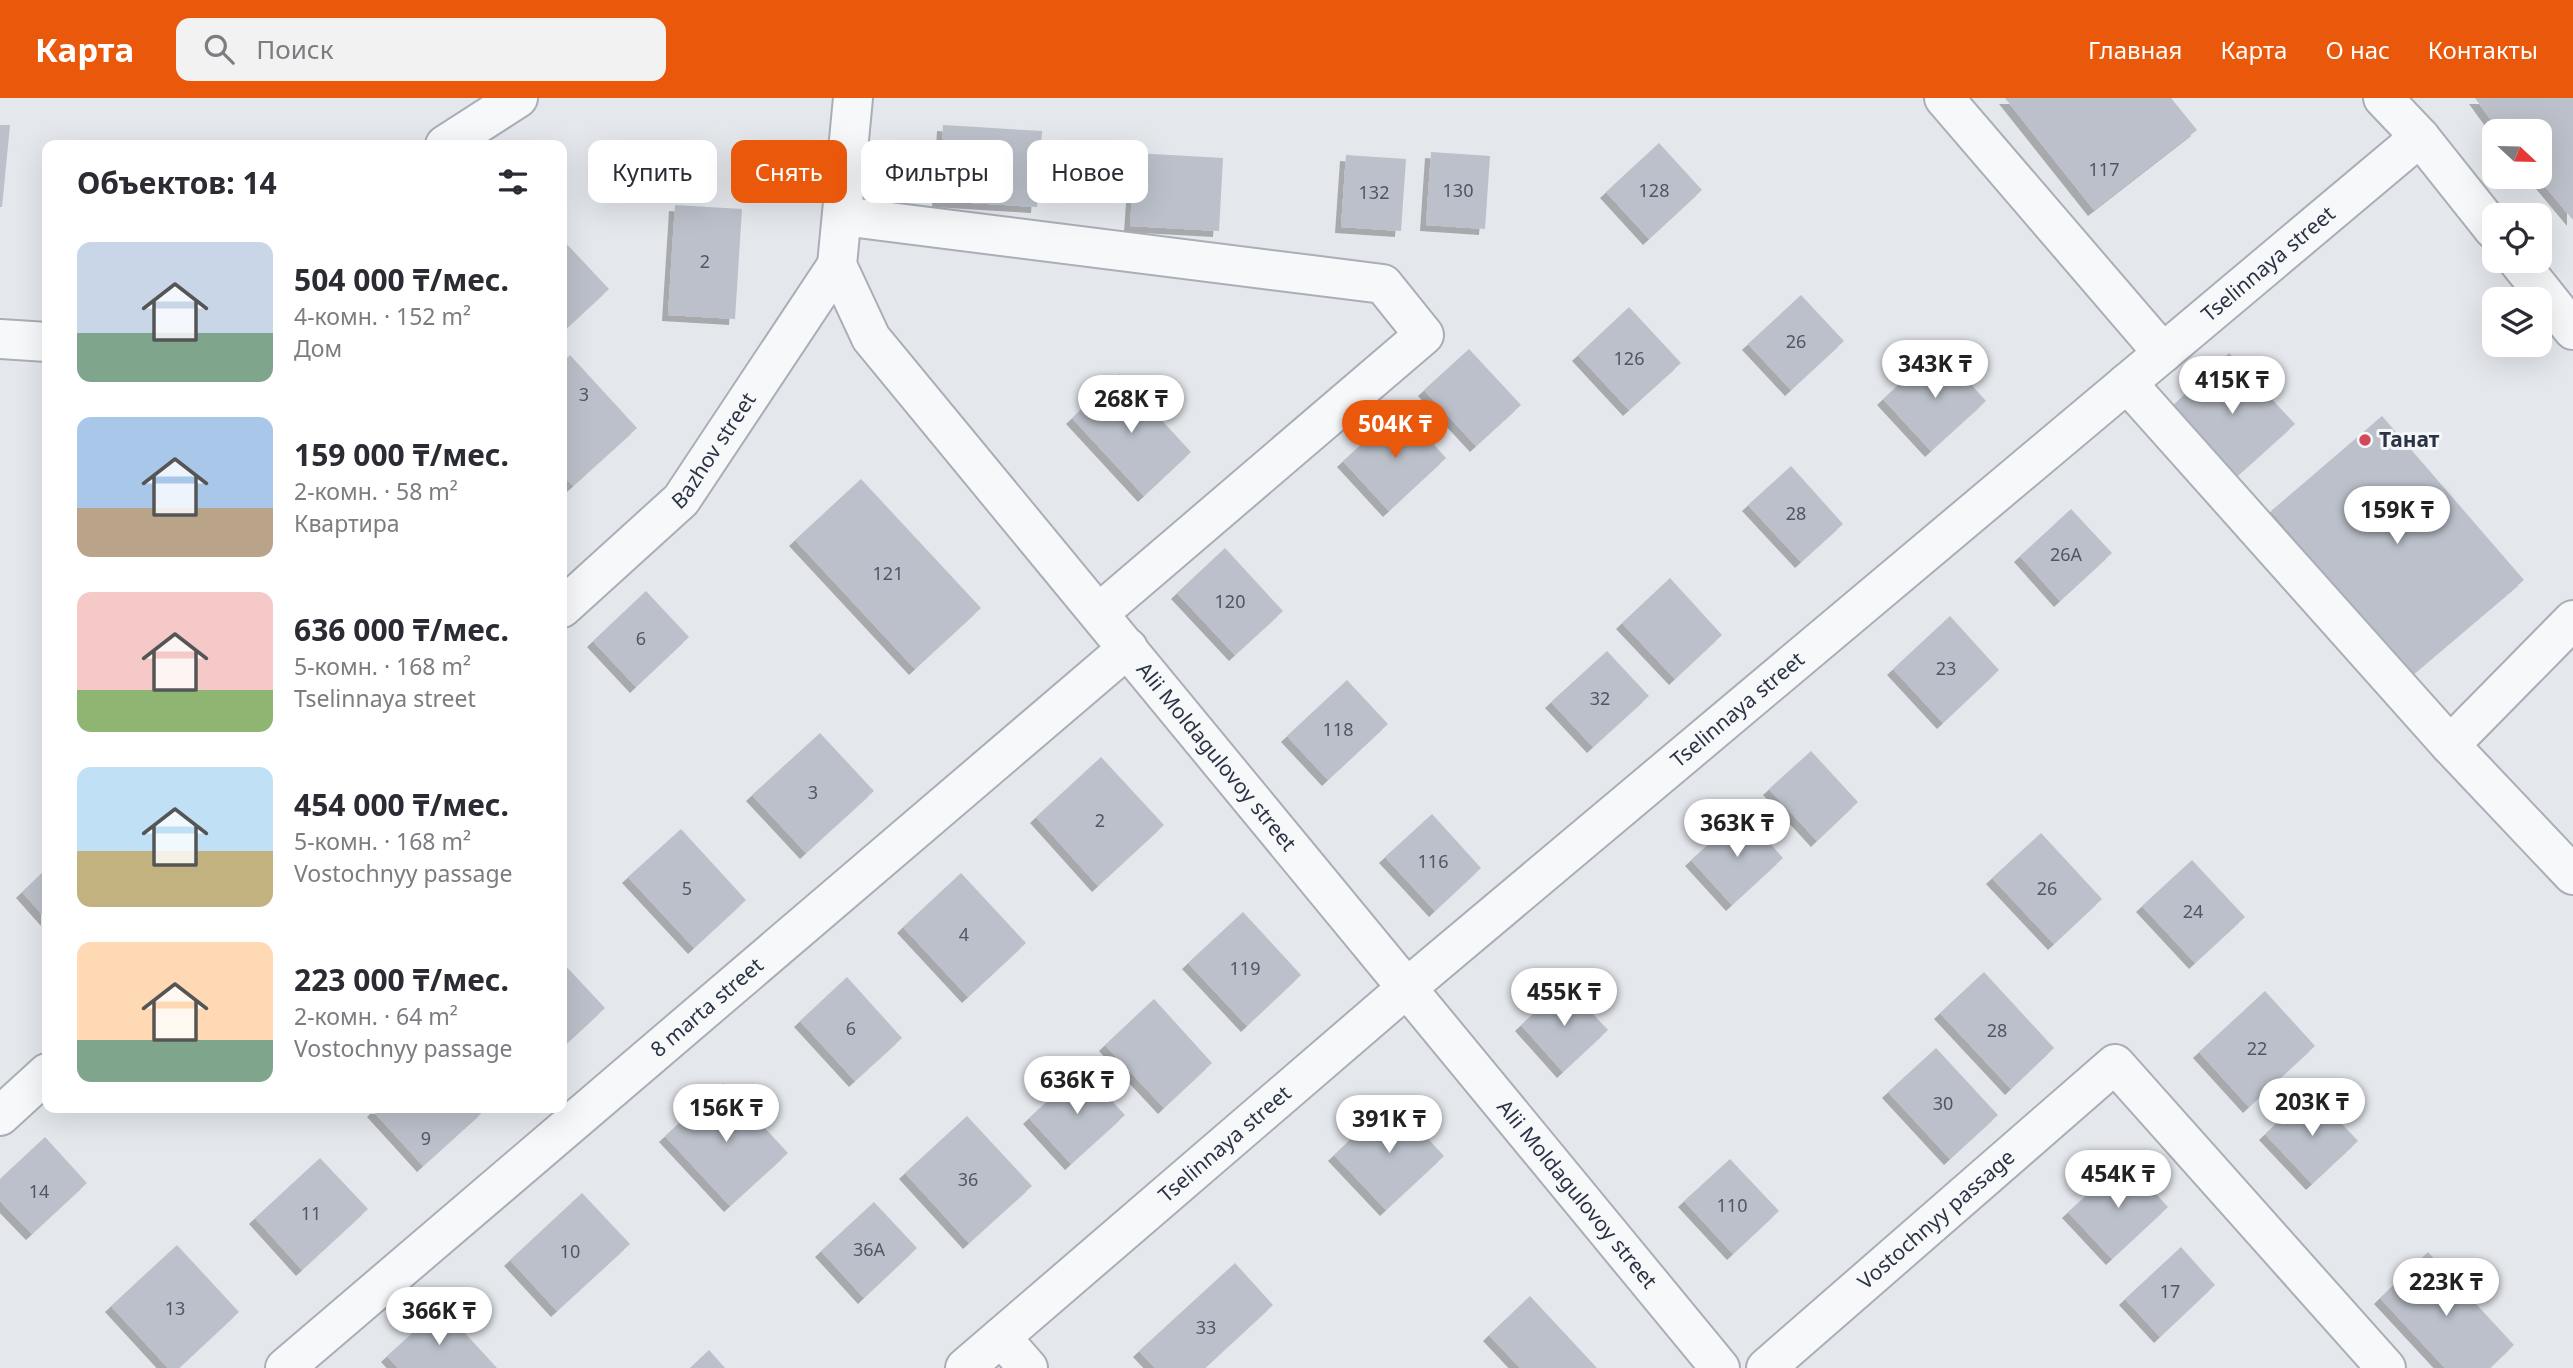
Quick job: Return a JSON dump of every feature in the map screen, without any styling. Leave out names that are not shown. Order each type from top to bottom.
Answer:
[{"type":"street","points":[[453,140],[518,98]]},
{"type":"street","points":[[837,265],[853,98]]},
{"type":"street","points":[[1944,98],[2163,353]]},
{"type":"street","points":[[2383,98],[2420,137],[2482,215]]},
{"type":"street","name":"Tselinnaya street","points":[[965,1368],[1409,986],[2420,137]]},
{"type":"street","points":[[842,216],[1383,284],[1424,335],[1099,612]]},
{"type":"street","name":"Bazhov street","points":[[567,603],[681,500],[837,265]]},
{"type":"street","name":"Alii Moldagulovoy street","points":[[837,265],[871,338],[1409,986],[1720,1368]]},
{"type":"street","points":[[2528,273],[2573,330]]},
{"type":"street","points":[[0,339],[42,342]]},
{"type":"street","points":[[2127,383],[2450,745],[2573,876]]},
{"type":"street","points":[[2450,745],[2573,620]]},
{"type":"street","name":"8 marta street","points":[[285,1368],[1128,648]]},
{"type":"street","name":"Vostochnyy passage","points":[[1766,1368],[2115,1064],[2386,1368]]},
{"type":"street","points":[[0,1116],[42,1078]]},
{"type":"street","points":[[1001,1337],[1028,1368]]},
{"type":"building","points":[[2005,98],[2171,98],[2197,130],[2094,210]]},
{"type":"building","points":[[2475,98],[2573,98],[2573,220],[2547,189],[2552,189],[2552,119],[2490,119]]},
{"type":"building","points":[[0,125],[10,125],[2,207],[0,207]]},
{"type":"building","points":[[943,125],[1042,131],[1041,140],[1027,140],[1027,203],[1037,203],[1037,207],[971,203],[1013,203],[1013,140],[942,140]]},
{"type":"building","points":[[1659,143],[1702,190],[1649,239],[1606,192]]},
{"type":"building","points":[[1431,152],[1490,156],[1485,229],[1426,225]]},
{"type":"building","points":[[1148,154],[1223,158],[1219,231],[1130,226],[1132,203],[1148,203]]},
{"type":"building","points":[[1346,155],[1406,159],[1401,231],[1341,227]]},
{"type":"building","points":[[675,205],[742,209],[735,319],[668,315]]},
{"type":"building","points":[[567,244],[609,289],[567,326]]},
{"type":"building","points":[[1801,295],[1844,341],[1791,390],[1748,344]]},
{"type":"building","points":[[1629,307],[1681,363],[1629,410],[1578,355]]},
{"type":"building","points":[[1938,348],[1986,401],[1931,451],[1883,399]]},
{"type":"building","points":[[1469,349],[1521,405],[1476,446],[1424,390]]},
{"type":"building","points":[[2229,353],[2295,424],[2235,478],[2170,408]]},
{"type":"building","points":[[570,355],[637,428],[573,486],[567,479],[567,358]]},
{"type":"building","points":[[1119,374],[1191,452],[1144,496],[1072,418]]},
{"type":"building","points":[[1401,408],[1446,458],[1389,511],[1343,461]]},
{"type":"building","points":[[2382,416],[2524,580],[2412,675],[2271,511]]},
{"type":"building","points":[[1791,466],[1843,524],[1801,562],[1748,505]]},
{"type":"building","points":[[861,479],[981,608],[915,669],[795,540]]},
{"type":"building","points":[[2071,509],[2112,553],[2060,601],[2020,556]]},
{"type":"building","points":[[1225,548],[1283,611],[1235,655],[1177,593]]},
{"type":"building","points":[[1670,578],[1722,635],[1675,679],[1622,623]]},
{"type":"building","points":[[646,591],[689,637],[636,687],[593,641]]},
{"type":"building","points":[[1950,616],[1999,670],[1943,723],[1893,669]]},
{"type":"building","points":[[1607,651],[1649,696],[1593,747],[1551,702]]},
{"type":"building","points":[[1347,680],[1388,724],[1328,780],[1287,736]]},
{"type":"building","points":[[820,733],[874,791],[806,853],[752,795]]},
{"type":"building","points":[[1811,751],[1858,802],[1817,841],[1769,789]]},
{"type":"building","points":[[1101,757],[1164,825],[1098,886],[1036,817]]},
{"type":"building","points":[[1743,813],[1783,858],[1732,905],[1691,860]]},
{"type":"building","points":[[1432,814],[1481,868],[1435,911],[1385,857]]},
{"type":"building","points":[[681,829],[746,900],[694,948],[628,877]]},
{"type":"building","points":[[2041,833],[2102,899],[2054,944],[1992,878]]},
{"type":"building","points":[[2192,860],[2245,917],[2195,963],[2142,906]]},
{"type":"building","points":[[42,873],[42,914],[22,892]]},
{"type":"building","points":[[961,873],[1026,943],[968,997],[903,927]]},
{"type":"building","points":[[1243,912],[1301,975],[1247,1026],[1188,963]]},
{"type":"building","points":[[567,967],[605,1008],[567,1043]]},
{"type":"building","points":[[1984,972],[2054,1048],[2011,1089],[1940,1013]]},
{"type":"building","points":[[847,977],[902,1038],[855,1081],[800,1021]]},
{"type":"building","points":[[1565,984],[1608,1030],[1563,1072],[1521,1025]]},
{"type":"building","points":[[2265,991],[2315,1046],[2249,1107],[2199,1052]]},
{"type":"building","points":[[1154,999],[1212,1063],[1164,1108],[1105,1045]]},
{"type":"building","points":[[1936,1048],[1998,1115],[1950,1159],[1888,1092]]},
{"type":"building","points":[[1082,1069],[1125,1115],[1071,1164],[1029,1118]]},
{"type":"building","points":[[723,1083],[788,1153],[730,1206],[665,1136]]},
{"type":"building","points":[[2311,1091],[2358,1141],[2312,1184],[2265,1134]]},
{"type":"building","points":[[1392,1100],[1444,1156],[1386,1210],[1334,1155]]},
{"type":"building","points":[[375,1113],[482,1113],[423,1166]]},
{"type":"building","points":[[967,1116],[1032,1186],[969,1243],[905,1173]]},
{"type":"building","points":[[45,1137],[87,1183],[32,1234],[0,1201],[0,1179]]},
{"type":"building","points":[[320,1158],[368,1209],[302,1270],[255,1218]]},
{"type":"building","points":[[1730,1159],[1779,1211],[1733,1254],[1684,1201]]},
{"type":"building","points":[[2125,1160],[2168,1207],[2112,1259],[2068,1212]]},
{"type":"building","points":[[582,1193],[630,1244],[557,1311],[510,1260]]},
{"type":"building","points":[[874,1202],[917,1248],[864,1298],[821,1251]]},
{"type":"building","points":[[177,1245],[239,1312],[179,1368],[168,1368],[111,1306]]},
{"type":"building","points":[[2181,1247],[2215,1285],[2160,1337],[2125,1299]]},
{"type":"building","points":[[2428,1252],[2514,1345],[2490,1368],[2445,1368],[2380,1298]]},
{"type":"building","points":[[1235,1263],[1273,1305],[1205,1368],[1155,1368],[1139,1351]]},
{"type":"building","points":[[1530,1296],[1597,1368],[1520,1368],[1489,1335]]},
{"type":"building","points":[[441,1307],[497,1368],[398,1368],[387,1356]]},
{"type":"building","points":[[709,1350],[725,1368],[690,1368]]},
{"type":"place","name":"Танат","points":[[2365,440]]}]
